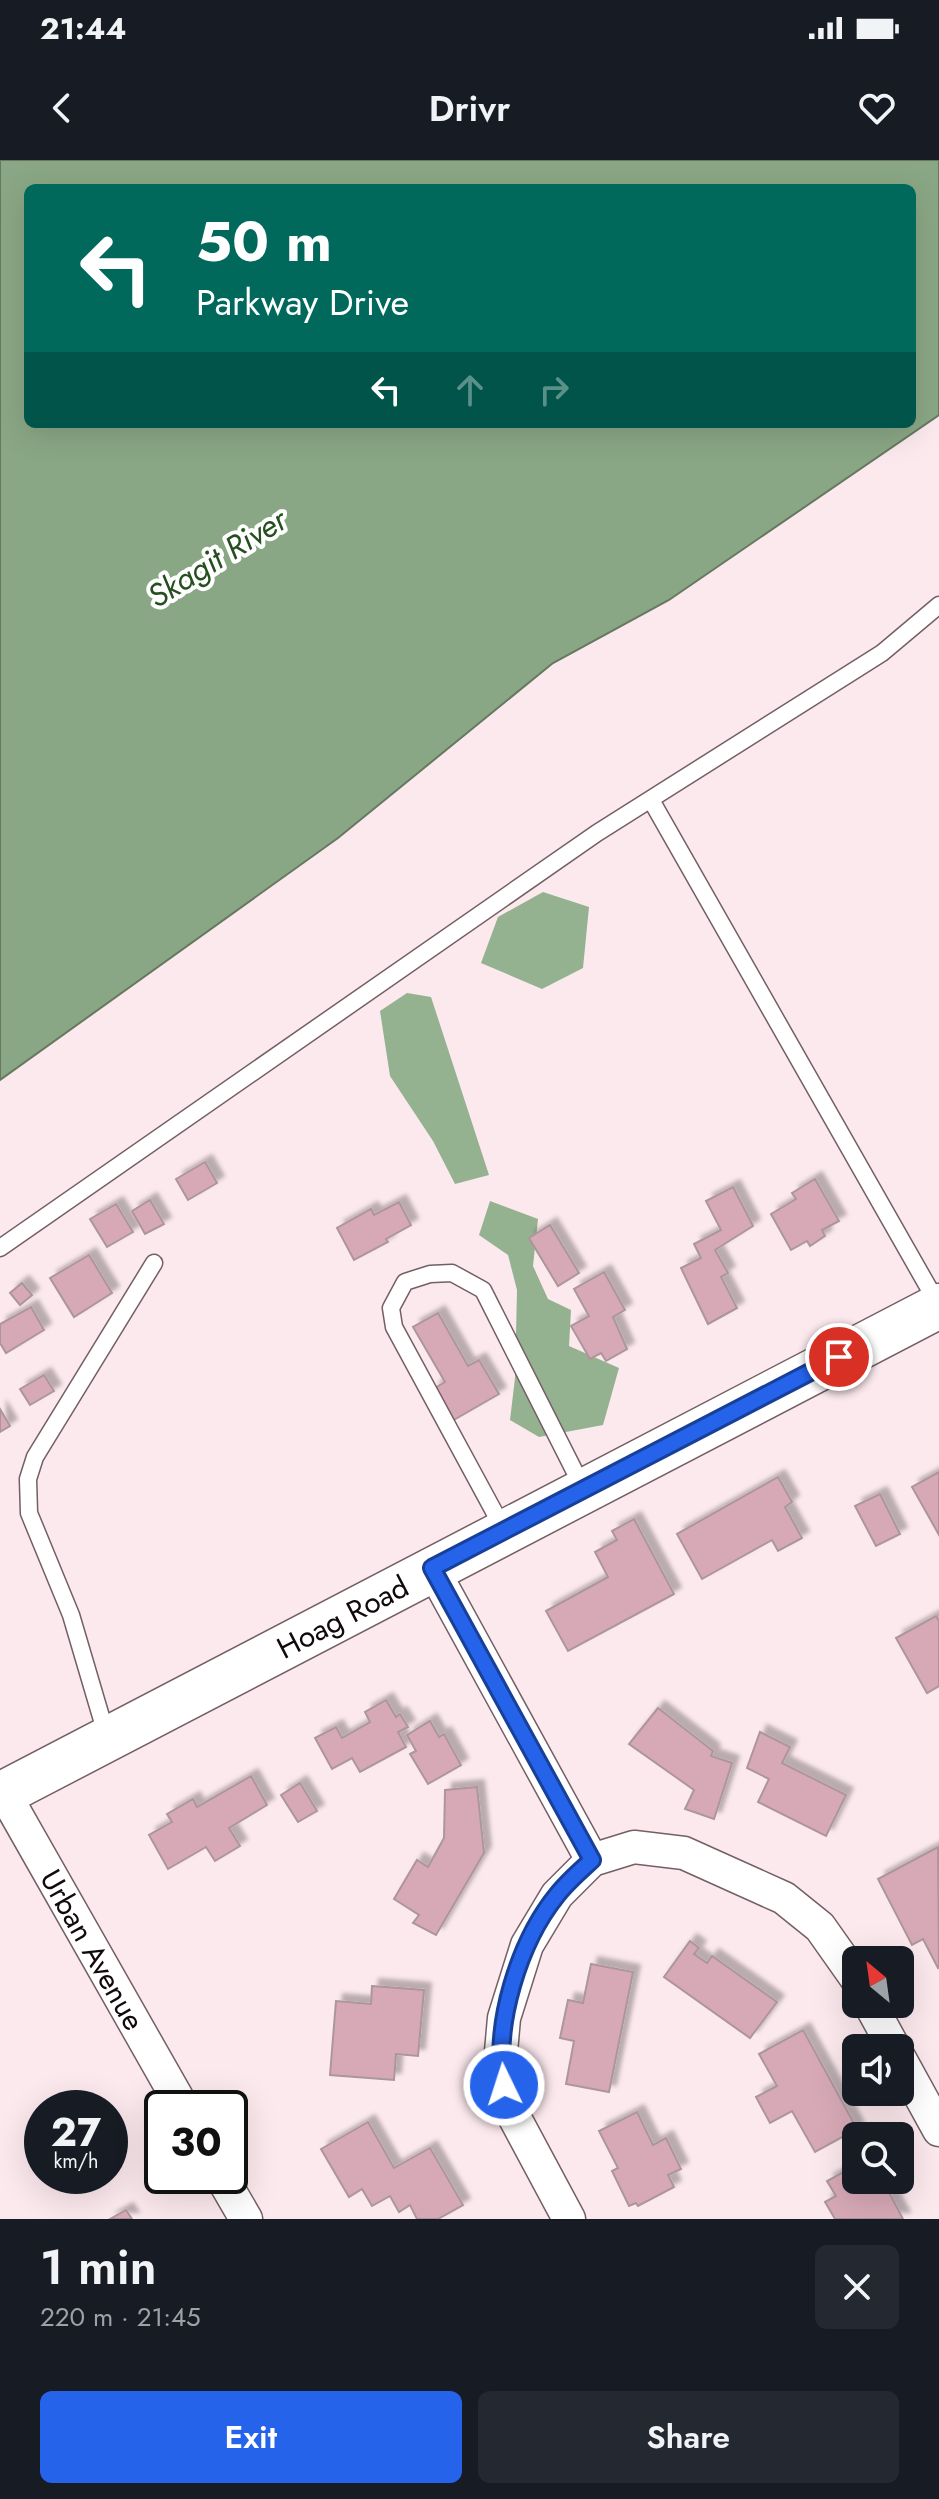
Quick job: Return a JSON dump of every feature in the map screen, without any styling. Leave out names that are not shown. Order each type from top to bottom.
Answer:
[{"type":"street","name":"Hoag Road","points":[[2,1794],[939,1306]]},
{"type":"street","points":[[432,1568],[592,1860]]},
{"type":"street","name":"Urban Avenue","points":[[2,1794],[173,2090]]},
{"type":"street","points":[[569,2219],[509,2107],[500,2063],[504,2018],[527,1945],[557,1895],[592,1860],[634,1847],[684,1853],[784,1898],[820,1927],[842,1958]]},
{"type":"street","points":[[914,2084],[939,2130]]},
{"type":"street","points":[[231,2194],[246,2219]]},
{"type":"lane","points":[[0,1248],[597,833],[882,653],[939,605]]},
{"type":"lane","points":[[651,800],[939,1306]]},
{"type":"lane","points":[[108,1738],[71,1615],[29,1513],[28,1479],[35,1457],[154,1263]]},
{"type":"lane","points":[[504,1531],[394,1327],[391,1308],[405,1282],[430,1274],[452,1273],[483,1290],[584,1490]]},
{"type":"shaded area","points":[[543,892],[589,907],[583,968],[542,989],[481,963],[498,917]]},
{"type":"shaded area","points":[[407,993],[431,997],[489,1175],[455,1184],[433,1141],[390,1076],[380,1011]]},
{"type":"shaded area","points":[[490,1201],[538,1219],[533,1266],[548,1299],[571,1310],[569,1346],[619,1368],[603,1425],[539,1437],[510,1420],[515,1378],[517,1290],[508,1255],[479,1235]]},
{"type":"water","name":"Skagit River","points":[[0,160],[939,160],[939,415],[669,600],[553,663],[338,838],[0,1080]]},
{"type":"building","points":[[205,1162],[217,1183],[188,1200],[176,1179]]},
{"type":"building","points":[[815,1179],[839,1221],[822,1230],[825,1236],[810,1246],[807,1241],[791,1250],[771,1214],[796,1199],[792,1193]]},
{"type":"building","points":[[733,1187],[753,1226],[715,1250],[728,1273],[721,1277],[737,1308],[708,1324],[681,1268],[701,1258],[694,1244],[721,1230],[706,1201]]},
{"type":"building","points":[[150,1200],[164,1224],[145,1234],[132,1211]]},
{"type":"building","points":[[399,1202],[411,1225],[386,1239],[388,1242],[354,1260],[337,1228],[371,1209],[374,1215]]},
{"type":"building","points":[[116,1204],[133,1232],[107,1247],[90,1219]]},
{"type":"building","points":[[550,1225],[579,1273],[558,1286],[529,1238]]},
{"type":"building","points":[[89,1255],[112,1293],[74,1317],[50,1278]]},
{"type":"building","points":[[604,1272],[625,1310],[613,1317],[627,1349],[606,1361],[601,1353],[590,1359],[571,1326],[589,1316],[574,1289]]},
{"type":"building","points":[[22,1283],[32,1295],[20,1305],[10,1293]]},
{"type":"building","points":[[31,1307],[44,1330],[6,1353],[0,1343],[0,1324]]},
{"type":"building","points":[[438,1313],[468,1366],[479,1360],[499,1394],[452,1421],[433,1389],[445,1382],[413,1327]]},
{"type":"building","points":[[44,1375],[54,1391],[30,1405],[20,1389]]},
{"type":"building","points":[[0,1409],[10,1426],[0,1432]]},
{"type":"building","points":[[939,1472],[939,1535],[912,1487]]},
{"type":"building","points":[[778,1477],[792,1502],[785,1507],[802,1538],[778,1551],[772,1540],[702,1579],[677,1534]]},
{"type":"building","points":[[880,1494],[900,1534],[876,1546],[855,1506]]},
{"type":"building","points":[[634,1519],[674,1594],[568,1651],[546,1611],[608,1577],[595,1552],[617,1540],[612,1531]]},
{"type":"building","points":[[936,1616],[939,1621],[939,1686],[927,1693],[896,1638]]},
{"type":"building","points":[[386,1700],[396,1717],[400,1714],[408,1727],[398,1732],[406,1747],[360,1772],[352,1758],[332,1769],[315,1738],[336,1727],[342,1738],[370,1722],[365,1712]]},
{"type":"building","points":[[658,1708],[713,1751],[711,1756],[732,1763],[714,1819],[685,1809],[694,1790],[629,1744]]},
{"type":"building","points":[[430,1721],[439,1737],[444,1734],[461,1765],[428,1784],[410,1754],[416,1751],[407,1735]]},
{"type":"building","points":[[760,1732],[790,1747],[782,1763],[846,1795],[826,1836],[758,1802],[769,1779],[747,1768]]},
{"type":"building","points":[[251,1776],[267,1805],[229,1828],[240,1846],[215,1861],[206,1847],[168,1869],[149,1835],[172,1822],[167,1814],[193,1799],[197,1807]]},
{"type":"building","points":[[300,1783],[317,1811],[298,1822],[281,1795]]},
{"type":"building","points":[[477,1787],[484,1853],[436,1935],[413,1923],[419,1915],[394,1899],[417,1860],[428,1867],[444,1838],[445,1790]]},
{"type":"building","points":[[938,1847],[938,1968],[923,1939],[912,1945],[878,1879]]},
{"type":"building","points":[[690,1941],[699,1948],[694,1954],[707,1963],[712,1956],[777,2002],[750,2038],[664,1977]]},
{"type":"building","points":[[591,1964],[633,1972],[609,2092],[566,2084],[574,2041],[560,2038],[568,2000],[583,2003]]},
{"type":"building","points":[[372,1986],[424,1990],[418,2056],[396,2054],[394,2080],[330,2075],[336,2001],[371,2004]]},
{"type":"building","points":[[803,2030],[853,2122],[842,2122],[842,2137],[815,2152],[792,2111],[770,2123],[756,2097],[777,2086],[759,2054]]},
{"type":"building","points":[[637,2112],[653,2145],[666,2138],[681,2169],[668,2175],[674,2187],[638,2206],[636,2203],[629,2206],[612,2171],[618,2168],[599,2131]]},
{"type":"building","points":[[368,2122],[394,2168],[430,2148],[463,2205],[438,2219],[417,2219],[410,2205],[399,2212],[390,2196],[372,2206],[362,2189],[349,2197],[321,2149]]},
{"type":"building","points":[[842,2173],[842,2194],[890,2194],[903,2219],[835,2219],[825,2202],[836,2196],[827,2181]]},
{"type":"building","points":[[126,2210],[132,2219],[110,2219]]},
{"type":"route","points":[[504,2085],[500,2063],[504,2018],[527,1945],[557,1895],[592,1860],[432,1568],[839,1357]]}]
